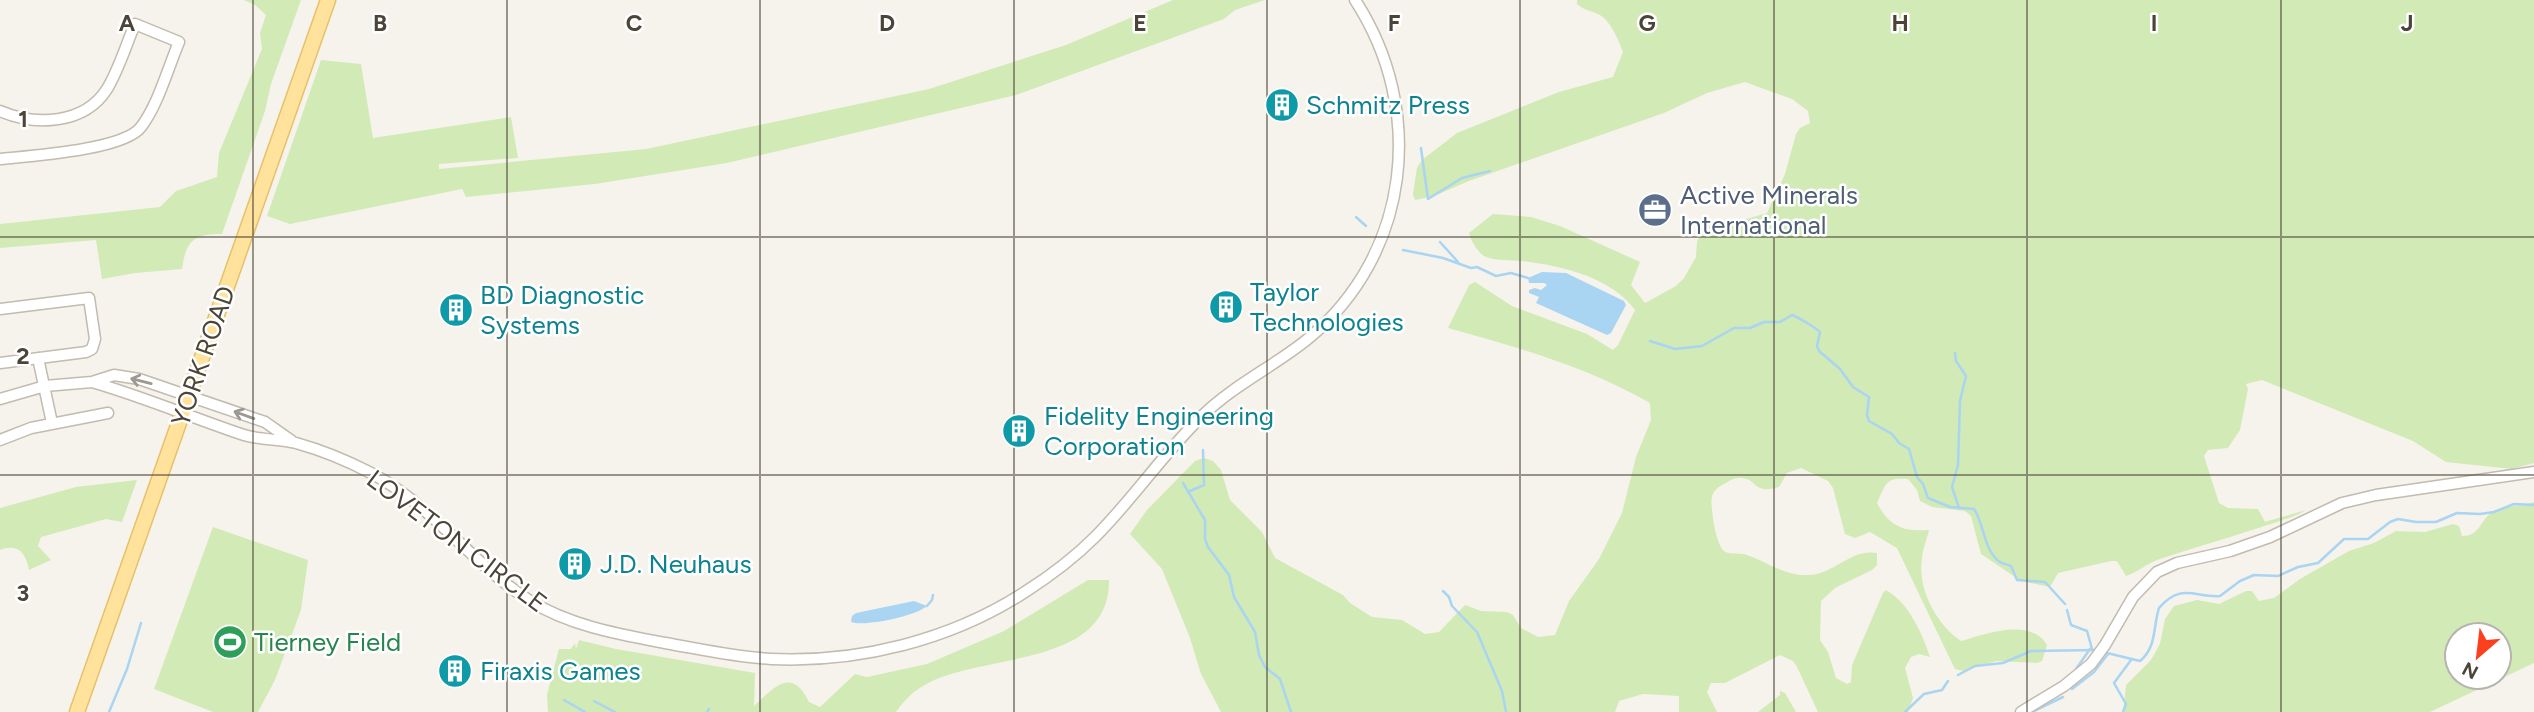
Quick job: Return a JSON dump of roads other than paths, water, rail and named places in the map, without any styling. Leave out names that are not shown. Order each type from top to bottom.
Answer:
[{"type":"main road","name":"YORK ROAD","points":[[77,712],[328,0]]},
{"type":"street","name":"LOVETON CIRCLE","points":[[92,382],[249,437],[295,443],[350,463],[384,480],[420,507],[516,591],[555,614],[599,630],[737,655],[801,659],[837,657],[884,649],[960,625],[1023,593],[1084,547],[1111,521],[1203,414],[1318,330],[1363,276],[1378,246],[1393,200],[1399,166],[1399,132],[1397,106],[1387,63],[1370,24],[1355,0]]},
{"type":"street","points":[[0,111],[28,120],[41,121],[60,119],[88,107],[107,88],[135,24],[179,42],[148,117],[131,136],[100,146],[0,159]]},
{"type":"street","points":[[0,309],[89,298],[95,339],[92,348],[86,352],[0,363]]},
{"type":"street","points":[[38,358],[52,423]]},
{"type":"street","name":"LOVETON CIRCLE","points":[[0,399],[45,386],[92,382],[114,376],[126,377],[189,395],[265,422],[295,443]]},
{"type":"street","points":[[0,440],[52,423],[108,413]]},
{"type":"street","points":[[2021,712],[2080,676],[2105,645],[2133,597],[2157,572],[2177,563],[2230,551],[2270,537],[2342,503],[2534,472]]},
{"type":"water","points":[[1542,272],[1566,273],[1624,301],[1626,305],[1611,333],[1607,335],[1536,303],[1539,297],[1529,293],[1529,290],[1541,290],[1547,285],[1529,283],[1528,278]]},
{"type":"water","points":[[914,601],[927,606],[890,620],[851,622],[856,613]]},
{"type":"waterway","points":[[1421,148],[1428,199],[1462,178],[1490,171]]},
{"type":"waterway","points":[[1356,217],[1366,226]]},
{"type":"waterway","points":[[1440,242],[1458,262]]},
{"type":"waterway","points":[[1403,250],[1443,258],[1471,268],[1477,267],[1496,276],[1511,273],[1528,278]]},
{"type":"waterway","points":[[1650,341],[1675,349],[1702,346],[1734,328],[1780,322],[1792,315],[1811,325],[1820,332],[1817,346],[1819,351],[1840,369],[1853,387],[1869,397],[1869,421],[1892,434],[1899,443],[1909,449],[1917,477],[1928,498],[1950,507],[1974,509],[1987,545],[2001,563],[2011,566],[2017,580],[2045,582],[2065,604]]},
{"type":"waterway","points":[[1955,353],[1956,361],[1966,376],[1960,401],[1958,465],[1952,487],[1959,508]]},
{"type":"waterway","points":[[1188,492],[1204,485],[1203,450]]},
{"type":"waterway","points":[[1183,483],[1205,520],[1208,547],[1229,575],[1234,597],[1255,632],[1259,655],[1265,667],[1280,679],[1291,712]]},
{"type":"waterway","points":[[2103,652],[2140,661],[2152,643],[2159,608],[2174,595],[2189,593],[2220,596],[2240,581],[2254,575],[2278,576],[2298,567],[2318,563],[2344,539],[2368,539],[2398,519],[2436,522],[2457,513],[2480,514],[2514,504],[2534,505]]},
{"type":"waterway","points":[[1443,591],[1452,606],[1477,632],[1502,691],[1506,712]]},
{"type":"waterway","points":[[927,606],[933,595]]},
{"type":"waterway","points":[[2067,610],[2071,625],[2087,631],[2092,649]]},
{"type":"waterway","points":[[109,712],[127,669],[141,623]]},
{"type":"waterway","points":[[2076,669],[2090,649]]},
{"type":"waterway","points":[[1958,675],[1975,666],[2003,663],[2031,651],[2096,650]]},
{"type":"waterway","points":[[2072,689],[2094,672],[2108,654]]},
{"type":"waterway","points":[[2123,712],[2126,704],[2114,683],[2131,660]]},
{"type":"waterway","points":[[1905,712],[1924,694],[1942,690],[1948,681]]},
{"type":"waterway","points":[[2032,712],[2063,697]]},
{"type":"waterway","points":[[564,700],[585,712]]},
{"type":"waterway","points":[[594,701],[615,712]]},
{"type":"place","name":"Schmitz Press","points":[[1282,105]]},
{"type":"place","name":"Active Minerals International","points":[[1655,210]]},
{"type":"place","name":"Taylor Technologies","points":[[1226,307]]},
{"type":"place","name":"BD Diagnostic Systems","points":[[456,310]]},
{"type":"place","name":"Fidelity Engineering Corporation","points":[[1019,431]]},
{"type":"place","name":"J.D. Neuhaus","points":[[575,564]]},
{"type":"place","name":"Tierney Field","points":[[230,642]]},
{"type":"place","name":"Firaxis Games","points":[[455,671]]}]
